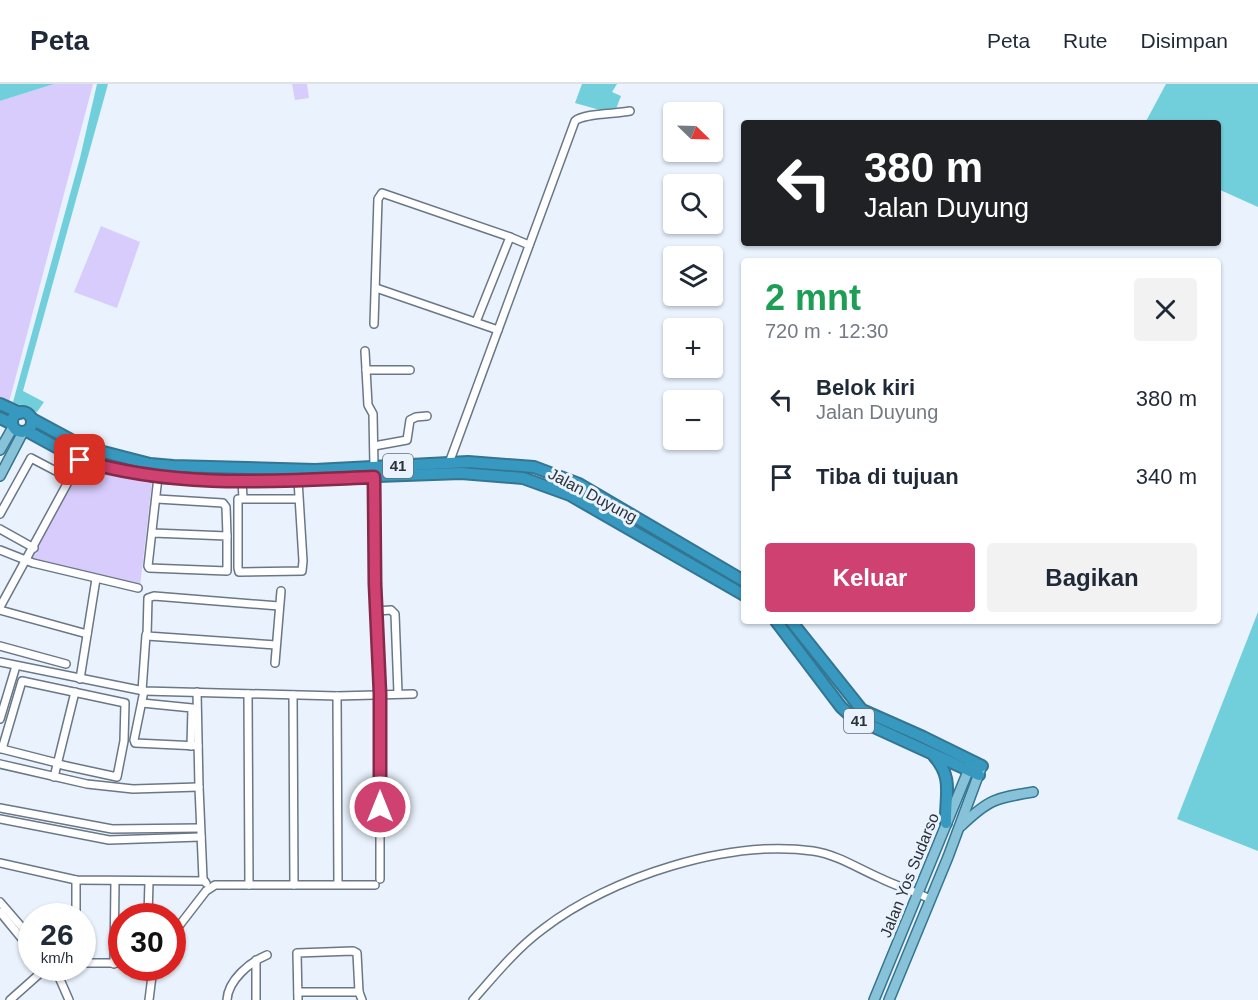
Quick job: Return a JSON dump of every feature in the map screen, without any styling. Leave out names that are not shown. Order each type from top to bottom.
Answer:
[{"type":"highway","name":"41","points":[[0,404],[28,414],[32,419]]},
{"type":"highway","points":[[20,413],[15,416],[19,429],[32,425],[32,419]]},
{"type":"highway","name":"Jalan Duyung","points":[[0,418],[80,460],[159,477],[247,481],[298,480],[468,462],[534,467],[564,477],[618,506],[741,579]]},
{"type":"highway","name":"Jalan Duyung","points":[[32,419],[78,445],[150,464],[250,469],[461,473],[523,478],[570,495],[741,593]]},
{"type":"highway","points":[[247,481],[250,469]]},
{"type":"highway","points":[[611,519],[618,506]]},
{"type":"highway","name":"41","points":[[778,624],[846,712],[869,726],[932,753],[975,768]]},
{"type":"highway","name":"41","points":[[793,624],[862,710],[923,737],[975,768]]},
{"type":"highway","points":[[932,753],[941,764],[946,777],[948,792],[946,823]]},
{"type":"main road","points":[[0,450],[19,429]]},
{"type":"main road","points":[[1,473],[19,429]]},
{"type":"main road","name":"Jalan Yos Sudarso","points":[[874,1000],[946,823],[975,768]]},
{"type":"main road","name":"Jalan Yos Sudarso","points":[[889,1000],[959,828],[975,768]]},
{"type":"main road","points":[[959,828],[980,807],[1007,796],[1033,792]]},
{"type":"street","points":[[449,463],[575,122],[589,115],[611,115],[630,111]]},
{"type":"street","points":[[374,324],[378,199],[382,193],[529,245]]},
{"type":"street","points":[[476,322],[510,237]]},
{"type":"street","points":[[376,288],[498,330]]},
{"type":"street","points":[[0,863],[76,880],[115,882],[204,881],[211,886],[377,882],[380,694],[373,411],[368,405],[365,351]]},
{"type":"street","points":[[366,370],[410,370]]},
{"type":"street","points":[[374,446],[407,440],[409,421],[416,417],[427,416]]},
{"type":"street","points":[[0,514],[31,458],[71,479]]},
{"type":"street","points":[[80,460],[0,609],[87,634]]},
{"type":"street","points":[[157,499],[223,503],[226,507],[228,567],[225,572],[153,569],[148,566],[159,477]]},
{"type":"street","points":[[298,480],[302,571],[240,572],[238,568],[238,499],[298,499]]},
{"type":"street","points":[[243,498],[247,481]]},
{"type":"street","points":[[0,528],[34,548]]},
{"type":"street","points":[[153,533],[227,536]]},
{"type":"street","points":[[0,550],[27,560],[138,588]]},
{"type":"street","points":[[80,679],[96,579]]},
{"type":"street","points":[[275,663],[280,591]]},
{"type":"street","points":[[194,746],[135,743],[134,740],[142,703],[149,596],[279,606]]},
{"type":"street","points":[[377,611],[394,611],[398,693]]},
{"type":"street","points":[[146,635],[276,645]]},
{"type":"street","points":[[0,646],[66,664]]},
{"type":"street","points":[[0,662],[143,691],[337,696],[413,694]]},
{"type":"street","points":[[0,719],[16,666]]},
{"type":"street","points":[[22,681],[75,692],[125,703],[124,741],[117,777],[1,749],[22,681]]},
{"type":"street","points":[[54,777],[75,692]]},
{"type":"street","points":[[194,746],[197,693]]},
{"type":"street","points":[[248,694],[249,885]]},
{"type":"street","points":[[293,695],[294,885]]},
{"type":"street","points":[[337,696],[338,884]]},
{"type":"street","points":[[142,703],[192,708],[204,881]]},
{"type":"street","points":[[0,727],[8,731]]},
{"type":"street","points":[[0,764],[87,784],[117,788],[199,787]]},
{"type":"street","points":[[0,808],[112,829],[200,828]]},
{"type":"street","points":[[0,819],[108,840],[201,837]]},
{"type":"street","points":[[473,1000],[520,948],[561,916],[619,885],[659,870],[691,862],[758,849],[812,851],[841,858],[880,879],[930,899]]},
{"type":"street","points":[[76,880],[76,903]]},
{"type":"street","points":[[115,882],[116,903]]},
{"type":"street","points":[[148,903],[149,882]]},
{"type":"street","points":[[186,917],[211,886]]},
{"type":"street","points":[[0,902],[18,923]]},
{"type":"street","points":[[0,912],[18,934]]},
{"type":"street","points":[[359,992],[298,996],[297,953],[353,951],[357,953],[359,992],[362,1000]]},
{"type":"street","points":[[227,1000],[232,982],[256,960],[267,955]]},
{"type":"street","points":[[256,960],[256,1000]]},
{"type":"street","points":[[10,1000],[31,981]]},
{"type":"street","points":[[61,981],[69,1000]]},
{"type":"street","points":[[149,1000],[151,981]]},
{"type":"shaded area","points":[[54,84],[93,84],[7,410],[0,407],[0,101]]},
{"type":"shaded area","points":[[292,84],[307,84],[309,98],[295,100]]},
{"type":"shaded area","points":[[101,226],[140,242],[117,308],[74,292]]},
{"type":"shaded area","points":[[81,461],[152,482],[140,587],[28,560]]},
{"type":"water","points":[[0,84],[54,84],[0,101]]},
{"type":"water","points":[[97,84],[108,84],[23,391],[44,402],[37,412],[13,402],[80,158]]},
{"type":"water","points":[[582,84],[617,84],[612,92],[621,96],[614,114],[575,103]]},
{"type":"water","points":[[1166,84],[1258,84],[1258,207],[1221,190],[1221,120],[1147,120]]},
{"type":"water","points":[[1258,612],[1258,851],[1177,819]]},
{"type":"route","points":[[80,460],[159,477],[242,481],[374,477],[375,584],[380,694],[380,807]]}]
